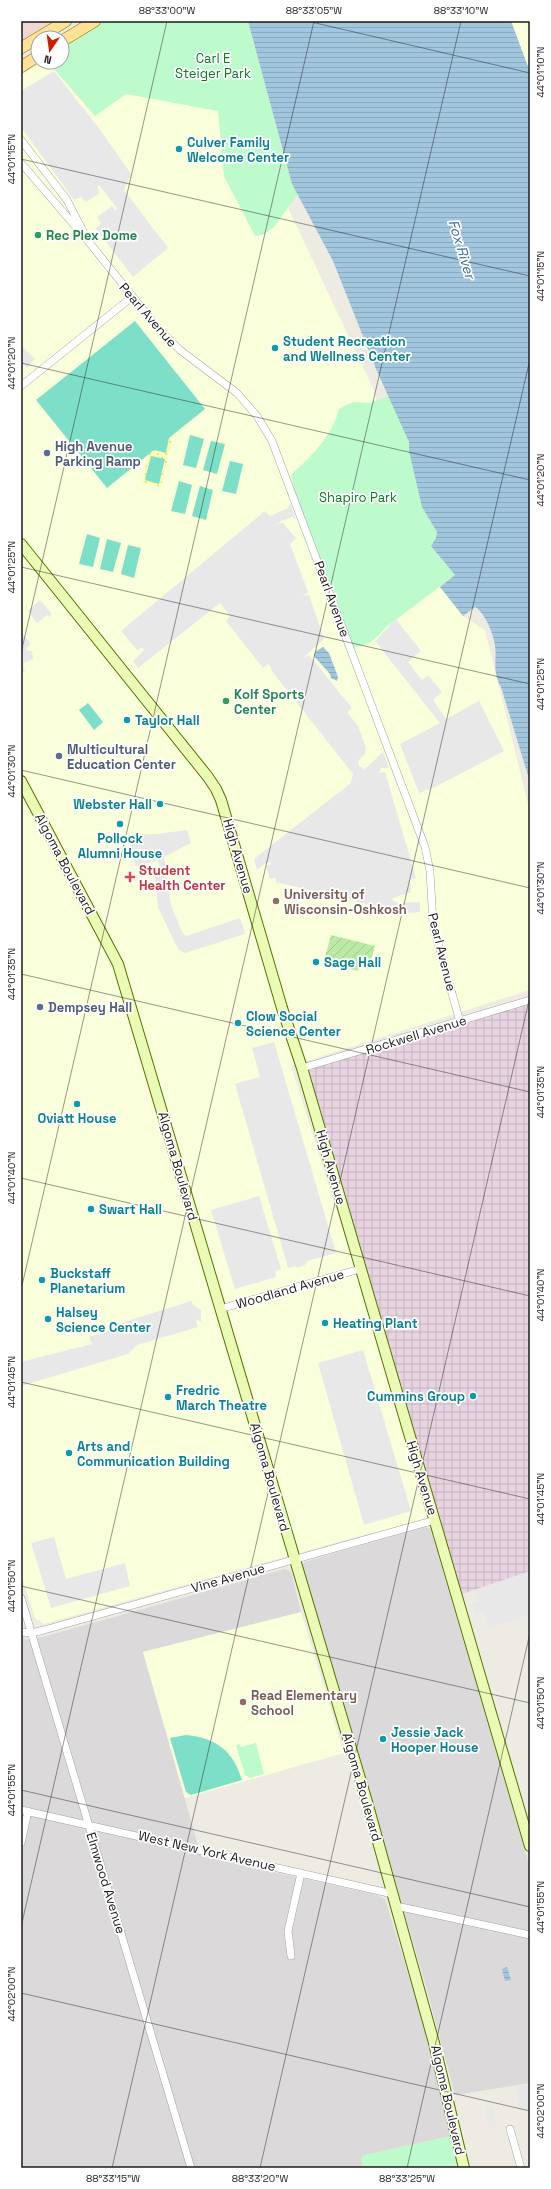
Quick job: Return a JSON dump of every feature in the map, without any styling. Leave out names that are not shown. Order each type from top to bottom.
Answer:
[{"type":"main road","points":[[21,48],[66,21]]},
{"type":"main road","points":[[70,37],[95,21]]},
{"type":"main road","points":[[21,67],[30,61]]},
{"type":"main road","name":"High Avenue","points":[[21,544],[216,789],[302,1068],[530,1846]]},
{"type":"main road","name":"Algoma Boulevard","points":[[21,781],[118,964],[393,1894],[434,2043],[464,2168]]},
{"type":"street","name":"Pearl Avenue","points":[[21,140],[67,200],[88,241]]},
{"type":"street","name":"Pearl Avenue","points":[[21,163],[88,241],[158,328],[180,350],[238,393],[257,416],[272,441],[425,847],[430,871],[433,925],[460,1022]]},
{"type":"street","points":[[21,386],[132,297]]},
{"type":"street","name":"Rockwell Avenue","points":[[302,1068],[530,1000]]},
{"type":"street","name":"Woodland Avenue","points":[[220,1309],[360,1269]]},
{"type":"street","name":"Vine Avenue","points":[[21,1632],[31,1633],[434,1520]]},
{"type":"street","name":"Elmwood Avenue","points":[[21,1598],[190,2168]]},
{"type":"street","points":[[21,1843],[25,1810]]},
{"type":"street","name":"West New York Avenue","points":[[25,1810],[393,1894]]},
{"type":"street","points":[[291,1956],[288,1930],[301,1873]]},
{"type":"street","points":[[396,1906],[530,1935]]},
{"type":"street","points":[[510,2129],[521,2168]]},
{"type":"shaded area","points":[[21,21],[66,21],[51,30],[30,30],[30,43],[21,48]]},
{"type":"shaded area","name":"University of Wisconsin-Oshkosh","points":[[230,21],[290,212],[372,386],[440,587],[463,616],[485,630],[530,812],[530,990],[291,1066],[435,1520],[367,1534],[44,1624],[35,1618],[21,1574],[21,75],[30,70],[70,70],[70,60]]},
{"type":"shaded area","points":[[511,21],[530,21],[530,72]]},
{"type":"shaded area","points":[[54,71],[101,131],[131,174],[124,190],[168,248],[133,277],[96,229],[101,223],[97,217],[112,206],[116,211],[117,208],[99,185],[97,187],[100,193],[86,202],[81,197],[74,200],[21,127],[21,91]]},
{"type":"shaded area","points":[[135,321],[205,409],[169,438],[166,453],[154,450],[107,488],[36,400]]},
{"type":"shaded area","points":[[21,345],[35,359],[27,368],[21,361]]},
{"type":"shaded area","points":[[190,435],[204,439],[196,468],[183,465]]},
{"type":"shaded area","points":[[211,441],[225,444],[217,474],[203,470]]},
{"type":"shaded area","points":[[151,456],[165,459],[159,484],[145,480]]},
{"type":"shaded area","points":[[230,461],[243,464],[236,494],[222,491]]},
{"type":"shaded area","points":[[179,481],[192,485],[185,514],[171,511]]},
{"type":"shaded area","points":[[200,486],[213,490],[206,520],[192,516]]},
{"type":"shaded area","points":[[290,503],[296,519],[292,517],[281,521],[276,525],[282,522],[296,538],[290,544],[308,592],[303,596],[309,595],[324,639],[303,658],[309,655],[352,708],[347,712],[358,726],[366,748],[365,754],[358,761],[359,766],[365,769],[383,752],[389,768],[381,768],[379,773],[385,772],[416,878],[410,880],[411,892],[393,898],[392,900],[398,903],[420,902],[420,912],[403,913],[276,882],[276,878],[270,879],[266,866],[271,864],[271,862],[266,863],[257,870],[254,859],[351,783],[353,774],[271,670],[271,667],[268,664],[263,668],[226,621],[230,616],[220,603],[138,668],[133,661],[145,649],[140,648],[138,651],[121,631],[265,511],[270,516],[288,508]]},
{"type":"shaded area","points":[[87,534],[100,538],[93,567],[79,564]]},
{"type":"shaded area","points":[[107,539],[121,543],[113,572],[100,569]]},
{"type":"shaded area","points":[[128,545],[141,548],[134,578],[121,574]]},
{"type":"shaded area","points":[[40,600],[52,614],[49,617],[47,615],[37,623],[28,611]]},
{"type":"shaded area","points":[[396,619],[421,651],[408,662],[422,680],[428,675],[442,692],[433,700],[446,719],[479,701],[504,751],[435,787],[419,793],[400,744],[440,723],[375,641]]},
{"type":"shaded area","points":[[21,632],[31,644],[26,649],[28,651],[32,651],[33,659],[24,663],[23,667],[25,671],[21,673]]},
{"type":"shaded area","points":[[88,703],[103,722],[94,730],[79,710]]},
{"type":"shaded area","points":[[187,830],[191,843],[164,857],[171,905],[182,932],[186,936],[240,918],[245,934],[185,953],[179,950],[158,907],[154,873],[161,873],[158,860],[136,867],[130,849],[131,835],[157,834]]},
{"type":"shaded area","name":"Cummins Group","points":[[530,1000],[530,1571],[456,1596],[302,1068]]},
{"type":"shaded area","points":[[274,1042],[336,1253],[307,1261],[305,1265],[297,1268],[296,1266],[288,1268],[235,1084],[260,1077],[252,1048]]},
{"type":"shaded area","points":[[259,1196],[281,1269],[275,1271],[276,1277],[235,1289],[211,1210]]},
{"type":"shaded area","points":[[191,1301],[193,1305],[201,1310],[201,1322],[197,1319],[196,1322],[198,1327],[137,1345],[128,1354],[21,1386],[21,1362],[92,1344],[89,1337],[114,1329],[121,1323]]},
{"type":"shaded area","points":[[363,1350],[411,1511],[364,1525],[318,1363]]},
{"type":"shaded area","points":[[425,1527],[430,1528],[530,1867],[530,2083],[455,2095],[425,1983],[302,1566],[304,1562]]},
{"type":"shaded area","points":[[54,1537],[66,1579],[125,1563],[130,1586],[51,1608],[31,1543]]},
{"type":"shaded area","points":[[285,1569],[290,1571],[292,1575],[301,1612],[143,1652],[201,1856],[377,1895],[385,1899],[419,2009],[451,2136],[361,2156],[363,2168],[21,2168],[21,1625],[25,1640],[46,1636]]},
{"type":"shaded area","points":[[530,1571],[530,1615],[489,1628],[484,1613],[476,1615],[472,1603],[478,1602],[475,1591]]},
{"type":"shaded area","name":"Read Elementary School","points":[[301,1612],[344,1753],[185,1798],[143,1652]]},
{"type":"shaded area","points":[[186,1735],[207,1739],[222,1748],[234,1761],[242,1780],[191,1795],[186,1792],[170,1738]]},
{"type":"shaded area","points":[[530,2084],[530,2108],[518,2110],[517,2086]]},
{"type":"shaded area","points":[[494,2106],[496,2127],[488,2128],[485,2107]]},
{"type":"sand","points":[[156,422],[175,427],[161,487],[142,483]]},
{"type":"green space","name":"Carl E Steiger Park","points":[[95,21],[248,21],[292,184],[298,194],[274,227],[263,235],[255,236],[224,176],[218,111],[126,94],[95,116],[55,70],[70,70],[70,36]]},
{"type":"green space","name":"Shapiro Park","points":[[389,396],[409,442],[409,451],[422,507],[437,532],[436,538],[431,546],[455,575],[385,628],[374,640],[361,646],[350,648],[297,504],[291,475],[313,454],[326,437],[332,428],[339,409],[353,402],[369,403]]},
{"type":"green space","points":[[331,935],[375,946],[369,969],[359,966],[358,971],[334,965],[335,959],[325,957]]},
{"type":"green space","points":[[256,1743],[264,1774],[250,1778],[245,1775],[236,1745],[240,1744],[241,1747]]},
{"type":"green space","points":[[451,2136],[459,2168],[363,2168],[361,2156]]},
{"type":"water","name":"Fox River","points":[[248,21],[511,21],[530,72],[530,782],[498,681],[495,666],[495,645],[488,624],[479,610],[475,607],[463,616],[440,587],[455,575],[431,546],[436,538],[437,532],[422,507],[409,451],[409,442],[376,369],[333,261],[292,184]]},
{"type":"water","points":[[323,647],[329,653],[338,677],[337,681],[331,678],[330,674],[314,656],[316,651]]},
{"type":"water","points":[[507,1967],[511,1980],[505,1981],[502,1969]]},
{"type":"place","name":"Culver Family Welcome Center","points":[[179,149]]},
{"type":"place","name":"Rec Plex Dome","points":[[38,235]]},
{"type":"place","name":"Student Recreation and Wellness Center","points":[[275,348]]},
{"type":"place","name":"High Avenue Parking Ramp","points":[[47,453]]},
{"type":"place","name":"Kolf Sports Center","points":[[226,701]]},
{"type":"place","name":"Taylor Hall","points":[[127,720]]},
{"type":"place","name":"Multicultural Education Center","points":[[59,756]]},
{"type":"place","name":"Webster Hall","points":[[160,804]]},
{"type":"place","name":"Pollock Alumni House","points":[[120,824]]},
{"type":"place","name":"Student Health Center","points":[[130,877]]},
{"type":"place","name":"University of Wisconsin-Oshkosh","points":[[276,901]]},
{"type":"place","name":"Sage Hall","points":[[316,962]]},
{"type":"place","name":"Dempsey Hall","points":[[40,1007]]},
{"type":"place","name":"Clow Social Science Center","points":[[238,1023]]},
{"type":"place","name":"Oviatt House","points":[[77,1104]]},
{"type":"place","name":"Swart Hall","points":[[91,1209]]},
{"type":"place","name":"Buckstaff Planetarium","points":[[42,1280]]},
{"type":"place","name":"Halsey Science Center","points":[[48,1319]]},
{"type":"place","name":"Heating Plant","points":[[325,1323]]},
{"type":"place","name":"Cummins Group","points":[[473,1396]]},
{"type":"place","name":"Fredric March Theatre","points":[[168,1397]]},
{"type":"place","name":"Arts and Communication Building","points":[[69,1453]]},
{"type":"place","name":"Read Elementary School","points":[[243,1702]]},
{"type":"place","name":"Jessie Jack Hooper House","points":[[383,1739]]}]
